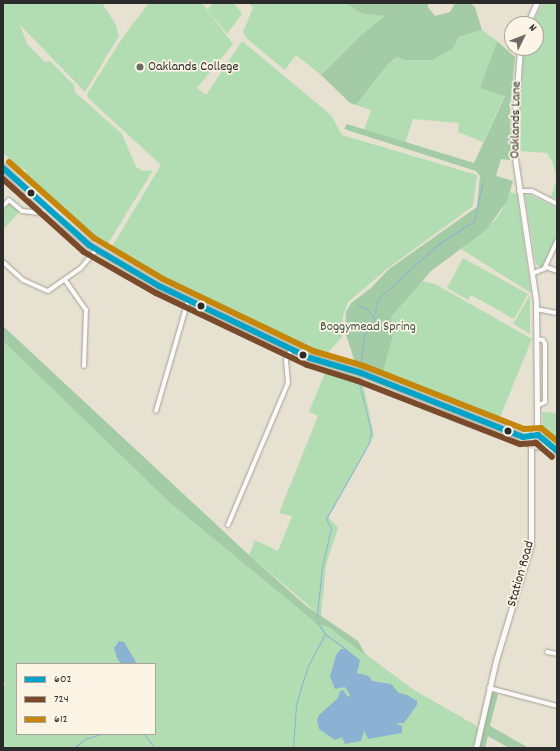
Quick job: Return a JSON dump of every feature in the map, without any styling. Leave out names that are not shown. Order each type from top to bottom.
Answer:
[{"type":"main road","points":[[4,172],[42,213],[96,250],[137,275],[291,350],[318,361],[361,373],[523,437],[534,445],[555,450]]},
{"type":"main road","points":[[523,437],[536,437],[555,450]]},
{"type":"main road","points":[[534,445],[536,437]]},
{"type":"main road","points":[[534,445],[536,437]]},
{"type":"street","points":[[531,16],[537,3]]},
{"type":"street","name":"Oaklands Lane","points":[[519,56],[513,145],[533,273],[536,309],[536,437]]},
{"type":"street","points":[[519,191],[532,190],[557,204]]},
{"type":"street","points":[[3,206],[9,200],[22,211],[42,213]]},
{"type":"street","points":[[533,273],[542,272],[546,267],[557,241]]},
{"type":"street","points":[[3,262],[23,280],[46,290],[52,290],[84,265],[96,250]]},
{"type":"street","points":[[546,267],[557,271]]},
{"type":"street","points":[[65,280],[86,310],[84,366]]},
{"type":"street","points":[[156,412],[188,300]]},
{"type":"street","points":[[536,309],[557,313]]},
{"type":"street","name":"Oaklands Lane","points":[[536,339],[543,340],[545,344],[545,402],[537,406]]},
{"type":"street","points":[[228,525],[288,383],[286,360],[291,350]]},
{"type":"street","name":"Station Road","points":[[476,748],[483,724],[489,688],[531,544],[534,445]]},
{"type":"street","points":[[547,652],[557,654]]},
{"type":"street","points":[[489,688],[557,706]]},
{"type":"green space","points":[[3,3],[102,3],[116,25],[119,36],[85,92],[20,25],[27,44],[45,62],[50,61],[74,85],[75,92],[122,134],[136,167],[143,171],[153,170],[106,247],[40,193],[23,177],[27,171],[16,166],[3,152]]},
{"type":"green space","points":[[149,3],[202,3],[233,44],[197,88],[206,95],[242,41],[331,115],[342,135],[477,175],[473,206],[387,269],[348,302],[343,316],[342,337],[326,355],[180,288],[110,250],[161,165],[88,98],[87,94],[125,34]]},
{"type":"green space","points":[[214,3],[234,3],[242,14],[227,34],[207,9]]},
{"type":"green space","points":[[249,3],[345,3],[363,14],[386,16],[360,36],[321,75],[296,55],[285,70],[246,38],[243,32],[253,8]]},
{"type":"green space","points":[[345,3],[428,3],[428,7],[435,16],[450,12],[455,3],[470,3],[475,7],[482,30],[459,37],[453,48],[432,60],[405,60],[397,57],[388,64],[356,105],[350,103],[321,75],[360,36],[385,16],[363,14]]},
{"type":"green space","points":[[543,3],[557,3],[557,178],[552,161],[547,153],[520,151],[518,128],[523,56],[544,56],[544,16],[536,16]]},
{"type":"green space","points":[[482,30],[497,41],[480,88],[505,95],[483,142],[458,132],[459,123],[413,119],[405,143],[364,130],[371,110],[356,105],[388,64],[397,57],[405,60],[453,48],[459,37]]},
{"type":"green space","name":"Boggymead Spring","points":[[497,41],[504,47],[504,56],[515,57],[510,108],[510,160],[501,159],[496,176],[513,181],[507,201],[486,230],[431,271],[391,317],[394,332],[382,376],[357,368],[345,332],[346,312],[351,303],[371,288],[389,269],[477,207],[480,176],[476,171],[344,129],[347,124],[474,163],[505,96],[480,88]]},
{"type":"green space","points":[[557,178],[557,199],[551,197]]},
{"type":"green space","points":[[510,192],[517,194],[531,293],[461,249],[494,221],[501,212]]},
{"type":"green space","points":[[528,194],[557,208],[557,238],[542,269],[536,264],[525,196]]},
{"type":"green space","points":[[10,203],[20,211],[3,230],[3,210]]},
{"type":"green space","points":[[463,258],[528,294],[514,319],[471,295],[468,300],[447,288]]},
{"type":"green space","points":[[421,281],[435,284],[532,339],[498,422],[382,376],[394,332],[391,317]]},
{"type":"green space","points":[[530,295],[530,334],[513,324]]},
{"type":"green space","points":[[3,326],[249,555],[305,605],[358,641],[366,656],[330,628],[317,624],[169,502],[3,341]]},
{"type":"green space","points":[[3,341],[169,502],[317,624],[330,628],[414,690],[475,725],[478,729],[473,748],[3,748],[3,685],[6,685],[3,679]]},
{"type":"green space","points":[[327,368],[362,378],[374,436],[328,517],[338,528],[326,564],[321,616],[249,555],[255,540],[278,551],[292,516],[279,513],[318,416],[309,412]]},
{"type":"green space","points":[[542,412],[557,413],[557,446],[544,436]]},
{"type":"green space","points":[[492,692],[498,694],[490,726],[529,748],[509,748],[488,736],[485,748],[479,748]]},
{"type":"water","points":[[119,641],[124,642],[136,662],[120,663],[114,648]]},
{"type":"water","points":[[341,649],[346,649],[360,660],[357,673],[369,676],[372,681],[391,684],[399,693],[407,695],[417,701],[417,705],[404,723],[396,723],[402,726],[402,733],[368,739],[364,731],[361,741],[345,744],[342,737],[335,740],[319,729],[317,720],[319,715],[338,698],[340,691],[343,690],[348,697],[350,695],[345,687],[335,689],[330,677],[336,655]]},
{"type":"waterway","points":[[374,315],[378,299],[437,245],[474,221],[483,181]]},
{"type":"waterway","points":[[357,305],[366,308],[375,319],[364,336],[360,365]]},
{"type":"waterway","points":[[195,309],[239,331]]},
{"type":"waterway","points":[[317,616],[322,567],[331,528],[326,519],[369,443],[371,431],[358,379]]},
{"type":"waterway","points":[[317,622],[325,634],[346,649]]},
{"type":"waterway","points":[[293,748],[296,705],[301,687],[309,664],[325,634]]},
{"type":"waterway","points":[[74,748],[85,739],[98,735]]},
{"type":"waterway","points":[[145,735],[155,748]]},
{"type":"transit line","name":"612","points":[[9,162],[94,238],[163,279],[313,351],[364,366],[524,429],[541,428],[557,441]]},
{"type":"transit line","name":"602","points":[[3,168],[89,245],[159,286],[310,358],[361,373],[523,437],[538,435],[557,451]]},
{"type":"transit line","name":"724","points":[[3,179],[84,252],[156,293],[307,365],[358,381],[520,444],[536,443],[552,457]]},
{"type":"place","name":"Oaklands College","points":[[140,67]]}]
